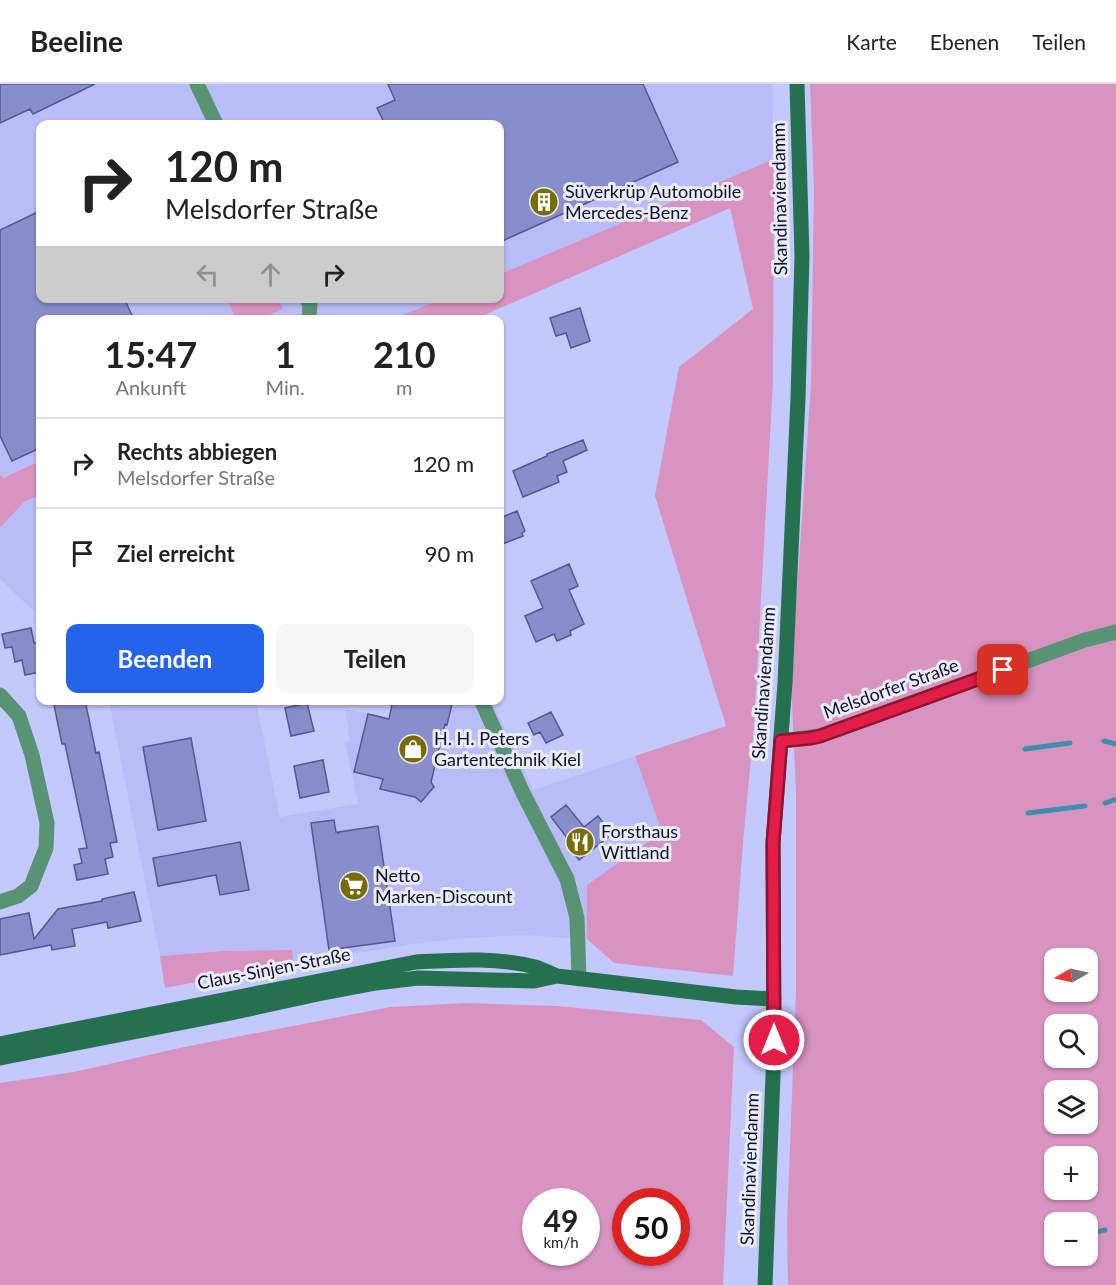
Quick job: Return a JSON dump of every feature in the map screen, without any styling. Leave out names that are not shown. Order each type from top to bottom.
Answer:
[{"type":"street","points":[[197,84],[214,120]]},
{"type":"street","name":"Skandinaviendamm","points":[[765,1285],[774,999],[773,843],[785,683],[802,256],[797,84]]},
{"type":"street","name":"Melsdorfer Straße","points":[[781,741],[820,736],[1085,640],[1116,632]]},
{"type":"street","points":[[0,695],[19,716],[32,755],[47,822],[46,848],[31,886],[18,896],[0,902]]},
{"type":"street","points":[[483,705],[523,793],[567,879],[577,918],[579,979]]},
{"type":"street","name":"Claus-Sinjen-Straße","points":[[0,1044],[416,962],[466,959],[536,967],[556,976],[579,979],[736,997],[774,999]]},
{"type":"street","name":"Claus-Sinjen-Straße","points":[[0,1058],[376,983],[438,977],[534,981],[556,976]]},
{"type":"shaded area","points":[[0,84],[772,84],[774,159],[504,272],[504,120],[36,120],[36,303],[432,303],[403,315],[36,315],[36,463],[2,478],[0,474]]},
{"type":"shaded area","points":[[810,84],[1116,84],[1116,1285],[788,1285],[787,1222],[796,992],[796,791],[791,681],[811,384],[814,190]]},
{"type":"shaded area","points":[[774,159],[773,381],[754,726],[733,976],[614,963],[587,939],[587,885],[662,832],[635,756],[726,726],[655,496],[679,367],[753,309],[730,208],[484,315],[403,315],[432,303],[504,303],[504,272]]},
{"type":"shaded area","points":[[229,303],[280,303],[283,309],[269,315],[234,315]]},
{"type":"shaded area","points":[[36,463],[36,497],[24,502],[0,528],[0,474],[3,478]]},
{"type":"shaded area","points":[[36,497],[36,613],[0,579],[0,528],[24,502]]},
{"type":"shaded area","points":[[110,705],[257,705],[280,817],[358,804],[345,742],[350,740],[345,709],[389,719],[392,705],[494,705],[533,790],[635,756],[662,832],[587,885],[587,939],[524,935],[464,938],[293,964],[291,950],[223,951],[160,956]]},
{"type":"shaded area","points":[[292,950],[293,964],[165,988],[160,956],[223,951]]},
{"type":"shaded area","points":[[465,1003],[557,1006],[701,1020],[734,1047],[723,1285],[0,1285],[0,1083],[74,1072],[184,1047],[391,1007]]},
{"type":"building","points":[[0,84],[95,84],[33,114],[30,109],[0,123]]},
{"type":"building","name":"Süverkrüp Automobile Mercedes-Benz","points":[[388,84],[643,84],[678,162],[504,240],[504,120],[383,120],[377,108],[395,100]]},
{"type":"building","points":[[36,213],[36,303],[126,303],[132,315],[36,315],[36,450],[12,461],[0,436],[0,230]]},
{"type":"building","points":[[580,308],[590,341],[571,348],[566,333],[556,336],[550,318]]},
{"type":"building","points":[[583,440],[587,450],[563,461],[567,472],[557,476],[559,482],[523,497],[513,471]]},
{"type":"building","points":[[517,511],[525,531],[522,533],[523,536],[504,543],[504,516]]},
{"type":"building","points":[[569,564],[578,586],[569,590],[584,624],[570,631],[571,635],[557,641],[554,634],[536,642],[525,616],[543,608],[531,581]]},
{"type":"building","points":[[31,628],[34,643],[36,642],[36,673],[25,675],[22,660],[15,662],[12,647],[5,648],[2,634]]},
{"type":"building","points":[[54,705],[86,705],[96,753],[99,752],[117,842],[110,843],[113,857],[105,859],[108,874],[77,880],[74,865],[82,863],[79,849],[87,848],[65,744],[62,744]]},
{"type":"building","points":[[308,705],[314,731],[291,736],[285,708]]},
{"type":"building","points":[[392,705],[452,705],[431,782],[434,787],[421,802],[415,797],[380,789],[383,779],[354,772],[368,714],[389,719]]},
{"type":"building","points":[[551,712],[563,735],[546,743],[540,732],[534,735],[528,723]]},
{"type":"building","points":[[191,738],[206,821],[158,830],[143,747]]},
{"type":"building","points":[[323,760],[329,792],[300,798],[294,766]]},
{"type":"building","points":[[566,805],[584,827],[598,816],[612,834],[579,860],[568,845],[571,843],[551,817]]},
{"type":"building","name":"Netto Marken-Discount","points":[[334,820],[338,834],[378,826],[395,941],[329,950],[311,823]]},
{"type":"building","points":[[240,842],[249,890],[220,895],[216,875],[158,886],[153,858]]},
{"type":"building","points":[[134,892],[141,921],[108,928],[107,922],[72,929],[75,946],[52,950],[51,945],[0,955],[0,919],[29,913],[34,939],[58,909]]},
{"type":"waterway","points":[[1104,741],[1116,744]]},
{"type":"waterway","points":[[1025,749],[1070,743]]},
{"type":"waterway","points":[[1105,803],[1116,799]]},
{"type":"waterway","points":[[1028,813],[1085,806]]},
{"type":"waterway","points":[[1098,1232],[1105,1230]]},
{"type":"place","name":"Süverkrüp Automobile Mercedes-Benz","points":[[544,202]]},
{"type":"place","name":"H. H. Peters Gartentechnik Kiel","points":[[413,749]]},
{"type":"place","name":"Forsthaus Wittland","points":[[580,842]]},
{"type":"place","name":"Netto Marken-Discount","points":[[354,886]]},
{"type":"route","points":[[774,1040],[773,843],[781,741],[820,736],[1003,670]]}]
